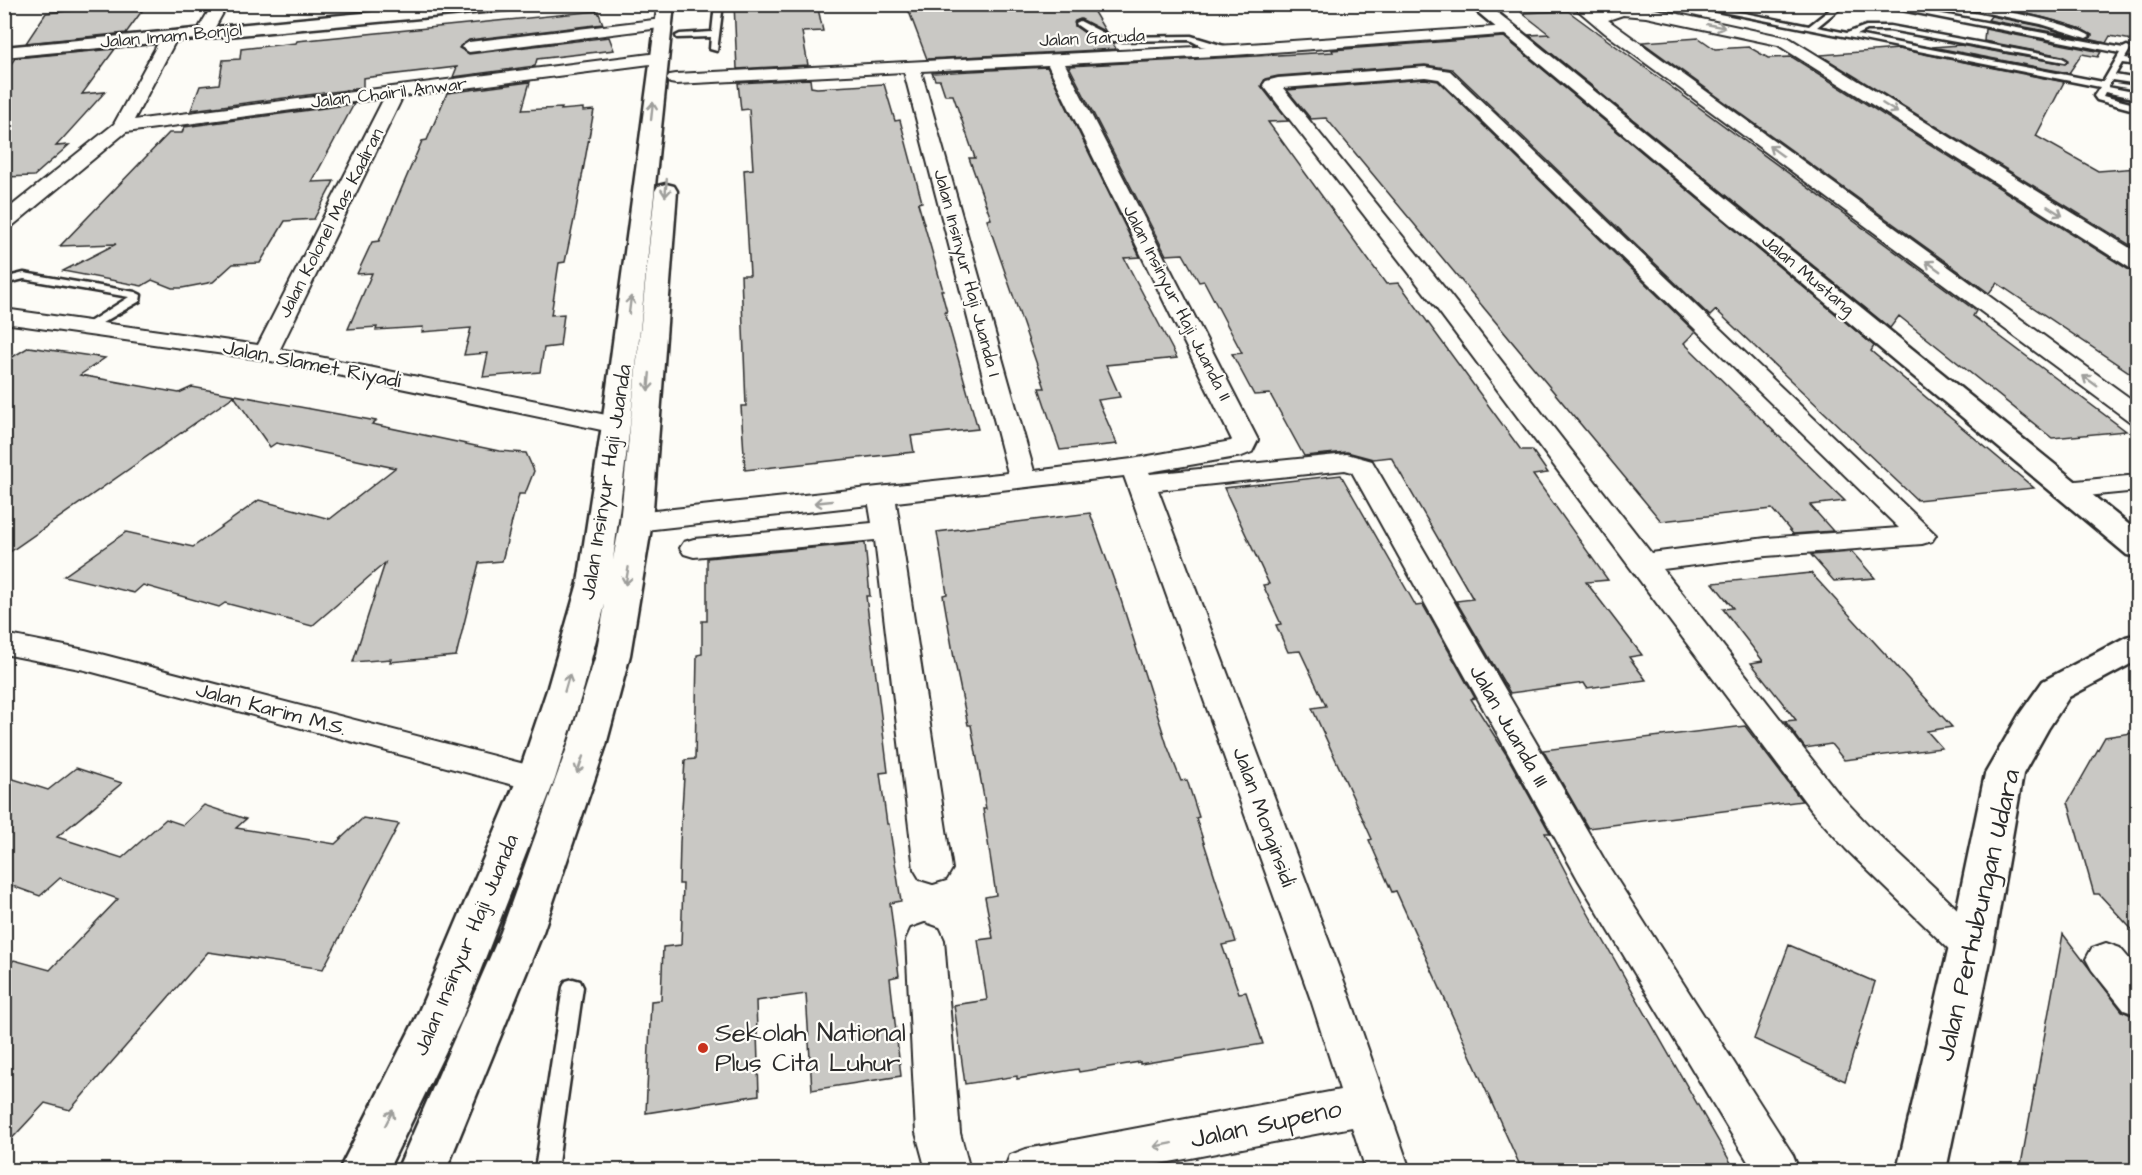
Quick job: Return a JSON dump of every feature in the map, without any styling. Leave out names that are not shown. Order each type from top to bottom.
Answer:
[{"type":"main road","name":"Jalan Imam Bonjol","points":[[4,52],[376,14],[448,4]]},
{"type":"main road","name":"Jalan Imam Bonjol","points":[[4,46],[208,26],[516,4]]},
{"type":"main road","name":"Jalan Mustang","points":[[1476,4],[1659,152],[2138,548]]},
{"type":"main road","name":"Jalan Insinyur Haji Juanda","points":[[363,1170],[438,1020],[536,779],[566,687],[594,583],[671,34]]},
{"type":"main road","name":"Jalan Insinyur Haji Juanda","points":[[422,1170],[522,932],[586,745],[613,655],[636,522],[671,34]]},
{"type":"main road","name":"Jalan Perhubungan Udara","points":[[1921,1170],[1971,946],[2004,774],[2032,724],[2056,689],[2138,645]]},
{"type":"street","points":[[208,26],[221,4]]},
{"type":"street","points":[[1588,8],[1608,15],[1617,10],[1646,12],[1783,41],[2138,263]]},
{"type":"street","points":[[1588,8],[1621,38],[2138,416]]},
{"type":"street","name":"Jalan Garuda","points":[[671,34],[911,67],[1234,50],[1509,31]]},
{"type":"street","points":[[470,47],[671,34]]},
{"type":"street","name":"Jalan Chairil Anwar","points":[[121,127],[396,92],[671,34]]},
{"type":"street","points":[[4,223],[121,127],[170,36]]},
{"type":"street","points":[[1234,50],[1256,64]]},
{"type":"street","name":"Jalan Insinyur Haji Juanda II","points":[[1054,59],[1245,440],[1243,446],[1233,450],[1137,475]]},
{"type":"street","name":"Jalan Insinyur Haji Juanda I","points":[[911,67],[1023,480]]},
{"type":"street","points":[[1643,563],[1766,548],[1922,535],[1444,75],[1425,72],[1274,84],[1825,802],[1859,839],[1971,946]]},
{"type":"street","name":"Jalan Kolonel Mas Kadiran","points":[[266,353],[396,92]]},
{"type":"street","name":"Jalan Slamet Riyadi","points":[[4,316],[90,326],[266,353],[616,425]]},
{"type":"street","name":"Jalan Juanda III","points":[[1137,475],[1347,462],[1362,467],[1592,871],[1777,1170]]},
{"type":"street","points":[[636,522],[1023,480],[1137,475]]},
{"type":"street","name":"Jalan Monginsidi","points":[[1137,475],[1331,1000],[1364,1105],[1388,1170]]},
{"type":"street","points":[[2066,490],[2138,483]]},
{"type":"street","points":[[881,495],[888,530],[933,869]]},
{"type":"street","points":[[694,548],[888,530]]},
{"type":"street","name":"Jalan Karim M.S.","points":[[4,644],[85,660],[536,779]]},
{"type":"street","points":[[925,940],[938,1133],[948,1170]]},
{"type":"street","points":[[2106,959],[2138,998]]},
{"type":"street","name":"Jalan Supeno","points":[[1026,1170],[1364,1105]]},
{"type":"lane","points":[[714,49],[719,4]]},
{"type":"lane","points":[[1685,4],[2104,87],[2138,96]]},
{"type":"lane","points":[[1750,4],[1772,4]]},
{"type":"lane","points":[[1810,29],[1842,4]]},
{"type":"lane","points":[[1874,4],[2126,50],[2138,50]]},
{"type":"lane","points":[[1946,4],[2042,22],[2126,50]]},
{"type":"lane","points":[[1080,23],[1096,34],[1110,39],[1127,41],[1191,38],[1204,44],[1234,50]]},
{"type":"lane","points":[[1847,36],[1866,28],[1890,28],[2062,60]]},
{"type":"lane","points":[[671,34],[716,33]]},
{"type":"lane","points":[[2126,50],[2098,96],[2103,100],[2138,108]]},
{"type":"lane","points":[[2120,60],[2138,63]]},
{"type":"lane","points":[[2110,77],[2138,82]]},
{"type":"lane","points":[[4,281],[24,276],[135,295],[134,301],[90,326]]},
{"type":"lane","points":[[546,1170],[573,987]]},
{"type":"building","points":[[147,4],[126,33],[26,43],[46,13]]},
{"type":"building","points":[[734,4],[817,4],[823,31],[802,32],[808,65],[737,69]]},
{"type":"building","points":[[911,4],[1006,4],[1002,10],[1091,7],[1106,32],[1081,19],[1075,21],[1075,26],[1092,38],[1113,43],[1116,49],[927,59],[908,9]]},
{"type":"building","points":[[2000,4],[2138,4],[2138,41],[2110,36],[2106,43],[2089,39],[2092,35],[2079,28],[1998,8]]},
{"type":"building","points":[[598,11],[603,24],[469,40],[459,48],[469,54],[609,37],[614,50],[537,59],[535,66],[453,77],[457,67],[363,78],[363,88],[191,110],[200,86],[219,84],[223,60],[240,59],[241,49],[296,43],[297,41]]},
{"type":"building","points":[[1568,11],[1976,311],[1973,316],[2126,431],[2052,438],[1899,316],[1890,328],[1529,35],[1549,34],[1522,13]]},
{"type":"building","points":[[1991,16],[2040,26],[2073,36],[1988,20]]},
{"type":"building","points":[[1985,29],[2101,52],[2098,57],[2082,54],[2069,73],[1932,47],[1960,45],[2065,64],[2068,61],[2062,56],[1984,41]]},
{"type":"building","points":[[1504,37],[1874,346],[1871,351],[2034,488],[1917,500],[1716,310],[1710,316],[1452,69],[1425,65],[1278,76],[1265,79],[1261,86],[1288,121],[1268,122],[1386,284],[1399,283],[1521,450],[1532,450],[1548,473],[1533,475],[1608,580],[1586,582],[1642,655],[1629,657],[1646,680],[1587,688],[1584,683],[1510,693],[1456,601],[1473,599],[1391,457],[1373,459],[1347,452],[1304,456],[1270,394],[1254,395],[1232,354],[1242,353],[1204,281],[1199,282],[1183,254],[1166,255],[1069,66],[1333,52],[1332,50]]},
{"type":"building","points":[[1699,38],[1715,49],[1749,47],[1768,58],[1792,57],[2129,270],[2138,271],[2138,378],[1997,283],[1989,293],[1642,42]]},
{"type":"building","points":[[115,49],[82,94],[105,92],[56,146],[69,145],[34,176],[4,177],[4,74],[15,58]]},
{"type":"building","points":[[1899,49],[2064,82],[2036,136],[2098,171],[2138,168],[2138,250],[1820,55]]},
{"type":"building","points":[[1047,67],[1140,257],[1124,258],[1177,358],[1106,365],[1120,397],[1098,400],[1117,444],[1060,450],[1039,388],[1045,388],[987,220],[991,219],[969,158],[975,158],[953,95],[945,95],[940,80],[935,80],[932,73]]},
{"type":"building","points":[[810,79],[811,87],[817,88],[884,84],[895,121],[900,120],[922,202],[918,203],[943,290],[941,290],[947,312],[945,312],[978,429],[911,436],[914,452],[745,470],[741,406],[746,406],[741,275],[750,275],[744,170],[753,169],[749,109],[741,110],[738,83]]},
{"type":"building","points":[[1425,79],[1438,81],[1695,332],[1684,343],[1845,501],[1810,505],[1833,531],[1793,534],[1772,509],[1661,521],[1326,118],[1311,119],[1287,90]]},
{"type":"building","points":[[530,82],[522,110],[583,108],[583,111],[594,110],[575,215],[565,262],[559,263],[551,315],[564,314],[560,346],[544,348],[540,372],[483,377],[488,353],[464,355],[471,328],[422,332],[423,327],[348,329],[372,273],[357,274],[372,242],[379,241],[422,141],[427,140],[447,93]]},
{"type":"building","points":[[354,104],[312,182],[334,181],[314,219],[285,221],[260,263],[233,264],[213,282],[182,288],[172,288],[152,280],[142,286],[63,271],[116,244],[60,246],[169,133],[182,133],[184,127]]},
{"type":"building","points":[[29,347],[105,358],[80,375],[179,393],[192,387],[376,421],[372,424],[499,451],[526,453],[534,471],[525,494],[519,494],[502,561],[479,563],[456,656],[390,662],[391,659],[353,662],[385,563],[312,626],[225,603],[219,607],[143,585],[134,593],[64,576],[126,532],[193,547],[259,500],[330,519],[395,468],[276,443],[270,447],[234,396],[4,556],[4,362]]},
{"type":"building","points":[[1341,475],[1416,606],[1423,605],[1475,698],[1471,699],[1506,754],[1550,833],[1545,833],[1581,901],[1735,1170],[1522,1170],[1396,891],[1392,892],[1369,840],[1372,839],[1312,708],[1326,706],[1300,651],[1288,652],[1276,625],[1281,624],[1263,585],[1269,584],[1224,488]]},
{"type":"building","points":[[1090,513],[1121,600],[1167,745],[1181,781],[1187,780],[1199,817],[1196,818],[1236,942],[1222,945],[1239,993],[1246,992],[1263,1044],[1140,1064],[1140,1062],[1079,1072],[1078,1069],[1017,1079],[1017,1076],[965,1084],[954,1005],[987,1000],[978,940],[993,938],[985,897],[996,895],[983,809],[986,809],[971,725],[968,725],[943,595],[947,594],[937,532]]},
{"type":"building","points":[[865,543],[870,596],[866,596],[888,772],[880,773],[901,901],[890,903],[899,976],[890,978],[901,1076],[812,1090],[806,994],[756,1001],[759,1095],[646,1113],[651,1001],[661,1000],[663,947],[681,945],[683,884],[679,884],[685,760],[695,759],[697,655],[702,654],[702,621],[707,621],[707,558]]},
{"type":"building","points":[[1852,552],[1875,578],[1834,581],[1811,555]]},
{"type":"building","points":[[1811,573],[1952,727],[1927,731],[1942,748],[1844,760],[1831,744],[1805,748],[1785,721],[1796,720],[1751,663],[1763,661],[1723,609],[1733,608],[1713,583]]},
{"type":"building","points":[[1745,726],[1802,801],[1588,828],[1543,750]]},
{"type":"building","points":[[2138,732],[2138,936],[2099,894],[2094,894],[2068,802],[2105,737]]},
{"type":"building","points":[[76,768],[122,783],[57,837],[122,858],[166,819],[183,825],[204,805],[246,819],[236,828],[335,844],[363,818],[399,824],[323,969],[208,952],[70,1110],[45,1103],[4,1147],[4,969],[14,960],[50,970],[118,899],[60,878],[40,896],[4,883],[4,776],[48,790]]},
{"type":"building","points":[[2063,934],[2122,1011],[2131,1015],[2138,1022],[2138,1170],[2020,1170]]},
{"type":"building","points":[[1789,945],[1875,982],[1845,1081],[1754,1039]]},
{"type":"place","name":"Sekolah National Plus Cita Luhur","points":[[703,1048]]}]
